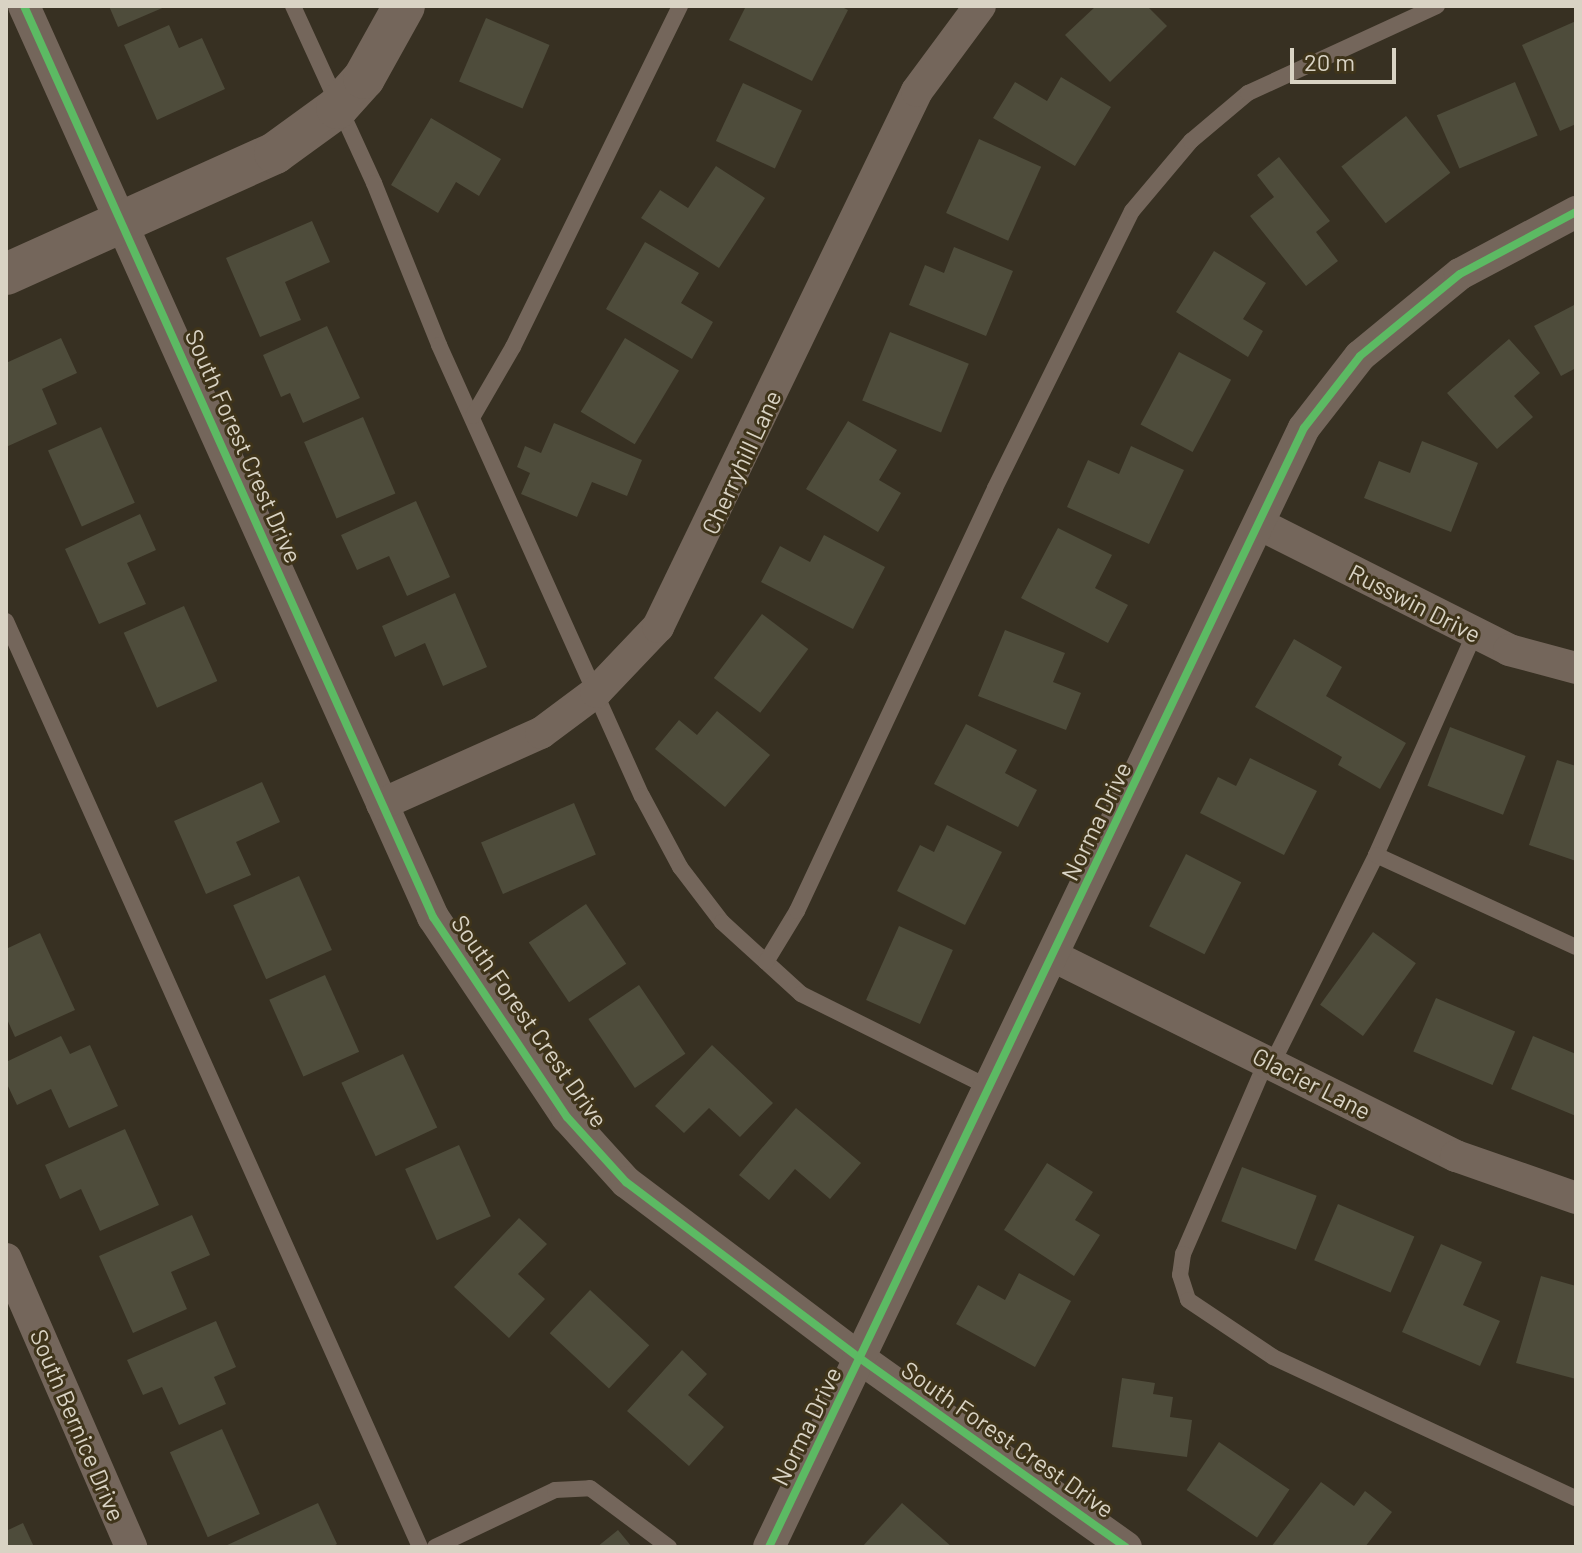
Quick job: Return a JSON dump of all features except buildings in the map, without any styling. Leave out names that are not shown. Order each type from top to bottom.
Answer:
[{"type":"street","name":"South Forest Crest Drive","points":[[24,6],[433,917],[567,1117],[626,1182],[861,1359],[1126,1547]]},
{"type":"street","points":[[6,274],[275,153],[337,108],[364,78],[404,6]]},
{"type":"street","name":"Cherryhill Lane","points":[[382,804],[541,733],[596,692],[658,627],[917,91],[980,6]]},
{"type":"street","name":"Norma Drive","points":[[769,1547],[1304,428],[1360,356],[1460,274],[1576,212]]},
{"type":"street","name":"Russwin Drive","points":[[1259,524],[1509,650],[1576,668]]},
{"type":"street","name":"Glacier Lane","points":[[1053,956],[1456,1156],[1576,1198]]},
{"type":"street","name":"South Bernice Drive","points":[[6,1259],[131,1547]]},
{"type":"lane","points":[[293,6],[596,692],[680,867],[722,922],[801,994],[990,1088]]},
{"type":"lane","points":[[473,416],[513,347],[680,6]]},
{"type":"lane","points":[[766,962],[797,911],[995,488],[1132,211],[1191,141],[1248,93],[1437,6]]},
{"type":"lane","points":[[6,621],[420,1547]]},
{"type":"lane","points":[[1475,633],[1376,855],[1269,1062],[1183,1254],[1180,1275],[1188,1300],[1273,1357],[1576,1498]]},
{"type":"lane","points":[[1376,855],[1576,947]]},
{"type":"lane","points":[[435,1547],[555,1490],[590,1488],[669,1547]]},
{"type":"cycle path","points":[[24,6],[433,917],[567,1117],[626,1182],[861,1359],[1126,1547]]},
{"type":"cycle path","points":[[769,1547],[1304,428],[1360,356],[1460,274],[1576,212]]}]
